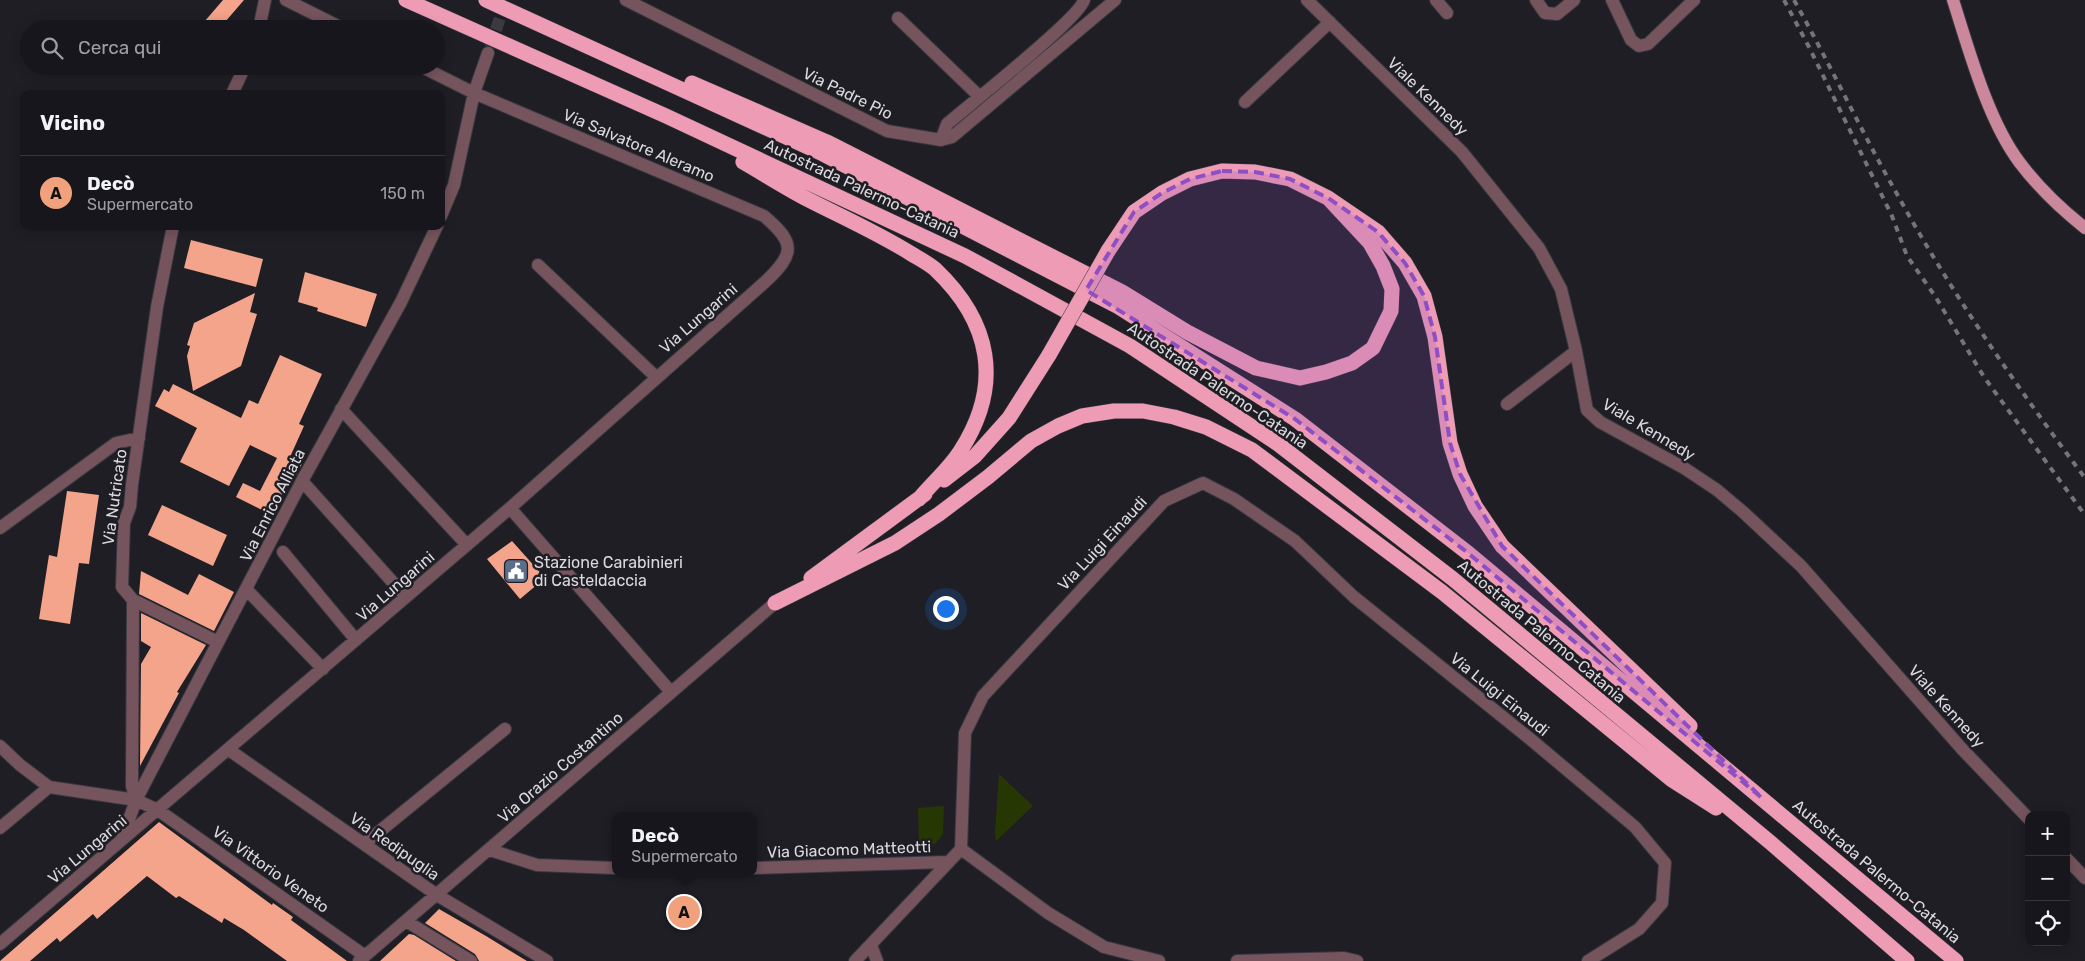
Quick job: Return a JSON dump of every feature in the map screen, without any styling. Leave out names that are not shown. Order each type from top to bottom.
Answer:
[{"type":"highway","name":"Autostrada Palermo-Catania","points":[[406,0],[666,116],[964,256],[1130,346],[1278,444],[1453,579],[1771,843],[1907,961]]},
{"type":"highway","name":"Autostrada Palermo-Catania","points":[[486,0],[823,154],[1118,306],[1302,425],[1468,553],[1956,961]]},
{"type":"highway","points":[[564,35],[654,66],[827,142],[1122,292],[1187,332],[1256,368],[1300,378],[1352,363],[1373,348],[1391,311],[1392,289],[1384,266],[1370,243],[1328,198]]},
{"type":"highway","points":[[666,116],[804,198],[885,238],[934,268],[956,293],[970,314],[981,334],[987,363],[985,392],[973,427],[960,451],[919,499]]},
{"type":"highway","points":[[775,603],[919,499],[981,450],[1009,418],[1049,355],[1108,251],[1134,212],[1162,193],[1190,179],[1222,171],[1255,172],[1290,179],[1328,198],[1378,232],[1406,263],[1424,296],[1435,337],[1450,443],[1460,474],[1475,506],[1502,546],[1630,666],[1762,798]]},
{"type":"highway","points":[[775,603],[895,543],[939,514],[1031,441],[1058,426],[1082,416],[1114,411],[1143,411],[1174,418],[1206,427],[1252,450],[1442,592],[1672,780],[1771,843]]},
{"type":"main road","points":[[1953,0],[1978,78],[2019,162],[2058,206],[2085,228]]},
{"type":"street","points":[[261,20],[265,0]]},
{"type":"street","points":[[286,0],[326,20]]},
{"type":"street","name":"Via Padre Pio","points":[[626,0],[887,131],[941,140]]},
{"type":"street","points":[[941,140],[947,124],[1062,26],[1080,9],[1084,0]]},
{"type":"street","points":[[941,140],[952,137],[1115,0]]},
{"type":"street","name":"Viale Kennedy","points":[[1307,0],[1462,152],[1539,248],[1561,289],[1587,410],[1600,422],[1684,468],[1716,490],[1756,523],[1801,566],[1962,749],[2025,815]]},
{"type":"street","points":[[1436,0],[1446,13]]},
{"type":"street","points":[[1536,0],[1545,13],[1557,14],[1574,0]]},
{"type":"street","points":[[1612,0],[1631,40],[1639,46],[1648,44],[1694,0]]},
{"type":"street","points":[[898,18],[979,96]]},
{"type":"street","points":[[1245,102],[1330,22]]},
{"type":"street","points":[[445,206],[454,185],[474,93],[488,53]]},
{"type":"street","points":[[234,90],[241,75]]},
{"type":"street","name":"Via Salvatore Aleramo","points":[[438,75],[474,93],[764,216],[785,238]]},
{"type":"street","name":"Via Nutricato","points":[[136,800],[132,786],[133,600],[122,588],[124,523],[130,507],[158,307],[172,230]]},
{"type":"street","name":"Via Enrico Alliata","points":[[121,842],[136,800],[302,481],[401,302],[435,230]]},
{"type":"street","name":"Via Lungarini","points":[[0,944],[510,508],[781,267],[788,255],[785,238]]},
{"type":"street","points":[[538,265],[656,377]]},
{"type":"street","points":[[1507,404],[1576,352]]},
{"type":"street","points":[[341,409],[467,545]]},
{"type":"street","points":[[0,528],[116,443],[139,438]]},
{"type":"street","points":[[302,481],[406,597]]},
{"type":"street","name":"Via Luigi Einaudi","points":[[961,849],[965,733],[983,696],[1164,500],[1202,483],[1234,499],[1294,541],[1354,597],[1635,827],[1665,863],[1662,903],[1638,929],[1588,961]]},
{"type":"street","points":[[510,508],[672,692]]},
{"type":"street","points":[[283,552],[356,640]]},
{"type":"street","points":[[246,589],[323,669]]},
{"type":"street","points":[[133,600],[218,642]]},
{"type":"street","name":"Via Orazio Costantino","points":[[362,958],[490,850],[775,603]]},
{"type":"street","points":[[364,844],[505,729]]},
{"type":"street","points":[[0,746],[49,788],[0,828]]},
{"type":"street","name":"Via Redipuglia","points":[[229,750],[437,895],[547,961]]},
{"type":"street","name":"Via Vittorio Veneto","points":[[49,788],[136,800],[158,810],[362,958]]},
{"type":"street","points":[[855,961],[961,849],[1048,913],[1104,947],[1159,961]]},
{"type":"street","points":[[490,850],[537,865],[612,868]]},
{"type":"street","name":"Via Giacomo Matteotti","points":[[757,868],[947,862]]},
{"type":"street","points":[[2070,862],[2085,878]]},
{"type":"street","points":[[406,921],[471,961]]},
{"type":"street","points":[[871,945],[877,961]]},
{"type":"street","points":[[1238,961],[1334,958],[1357,961]]},
{"type":"highlighted area","points":[[1222,171],[1255,172],[1290,179],[1328,198],[1378,232],[1405,263],[1424,296],[1435,337],[1450,443],[1460,474],[1502,546],[1762,798],[1468,553],[1295,419],[1086,290],[1134,212],[1162,193],[1190,179]]},
{"type":"green space","points":[[999,774],[1033,806],[996,841],[995,832]]},
{"type":"green space","points":[[944,806],[943,834],[935,844],[919,844],[918,808]]},
{"type":"building","points":[[223,0],[244,0],[227,20],[206,20]]},
{"type":"building","points":[[191,240],[263,259],[256,287],[184,268]]},
{"type":"building","points":[[305,272],[377,294],[366,327],[317,311],[318,308],[298,302]]},
{"type":"building","points":[[255,293],[250,312],[257,314],[241,366],[193,391],[187,356],[190,346],[187,345],[194,323]]},
{"type":"building","points":[[280,355],[322,374],[299,424],[304,426],[290,457],[302,464],[292,483],[289,481],[272,515],[236,497],[243,483],[260,491],[277,458],[250,445],[229,486],[180,462],[197,428],[155,406],[164,389],[169,392],[173,384],[241,418],[249,400],[258,404]]},
{"type":"building","points":[[67,491],[99,495],[89,564],[79,563],[70,624],[39,619],[49,555],[57,557]]},
{"type":"building","points":[[162,505],[227,535],[213,566],[148,535]]},
{"type":"building","points":[[512,541],[545,578],[520,599],[487,559]]},
{"type":"building","points":[[141,571],[188,595],[199,574],[234,592],[214,631],[139,594]]},
{"type":"building","points":[[141,613],[206,645],[177,692],[179,693],[140,766],[141,664],[151,647],[141,641]]},
{"type":"building","points":[[159,822],[272,905],[273,903],[293,917],[291,920],[347,961],[287,961],[244,930],[224,918],[222,923],[179,896],[176,898],[147,876],[97,919],[93,914],[60,942],[57,938],[30,961],[0,961]]},
{"type":"building","points":[[439,909],[527,961],[479,961],[475,954],[425,923]]},
{"type":"building","points":[[409,934],[414,935],[456,961],[380,961]]},
{"type":"tunnel","points":[[490,47],[506,0]]},
{"type":"railway","points":[[1784,0],[1892,216],[1907,256],[1935,296],[1984,377],[2085,515]]},
{"type":"railway","points":[[1794,0],[1884,170],[1940,268],[2010,375],[2085,478]]},
{"type":"place","name":"Stazione Carabinieri di Casteldaccia","points":[[516,571]]},
{"type":"place","name":"Decò","points":[[684,912]]}]
